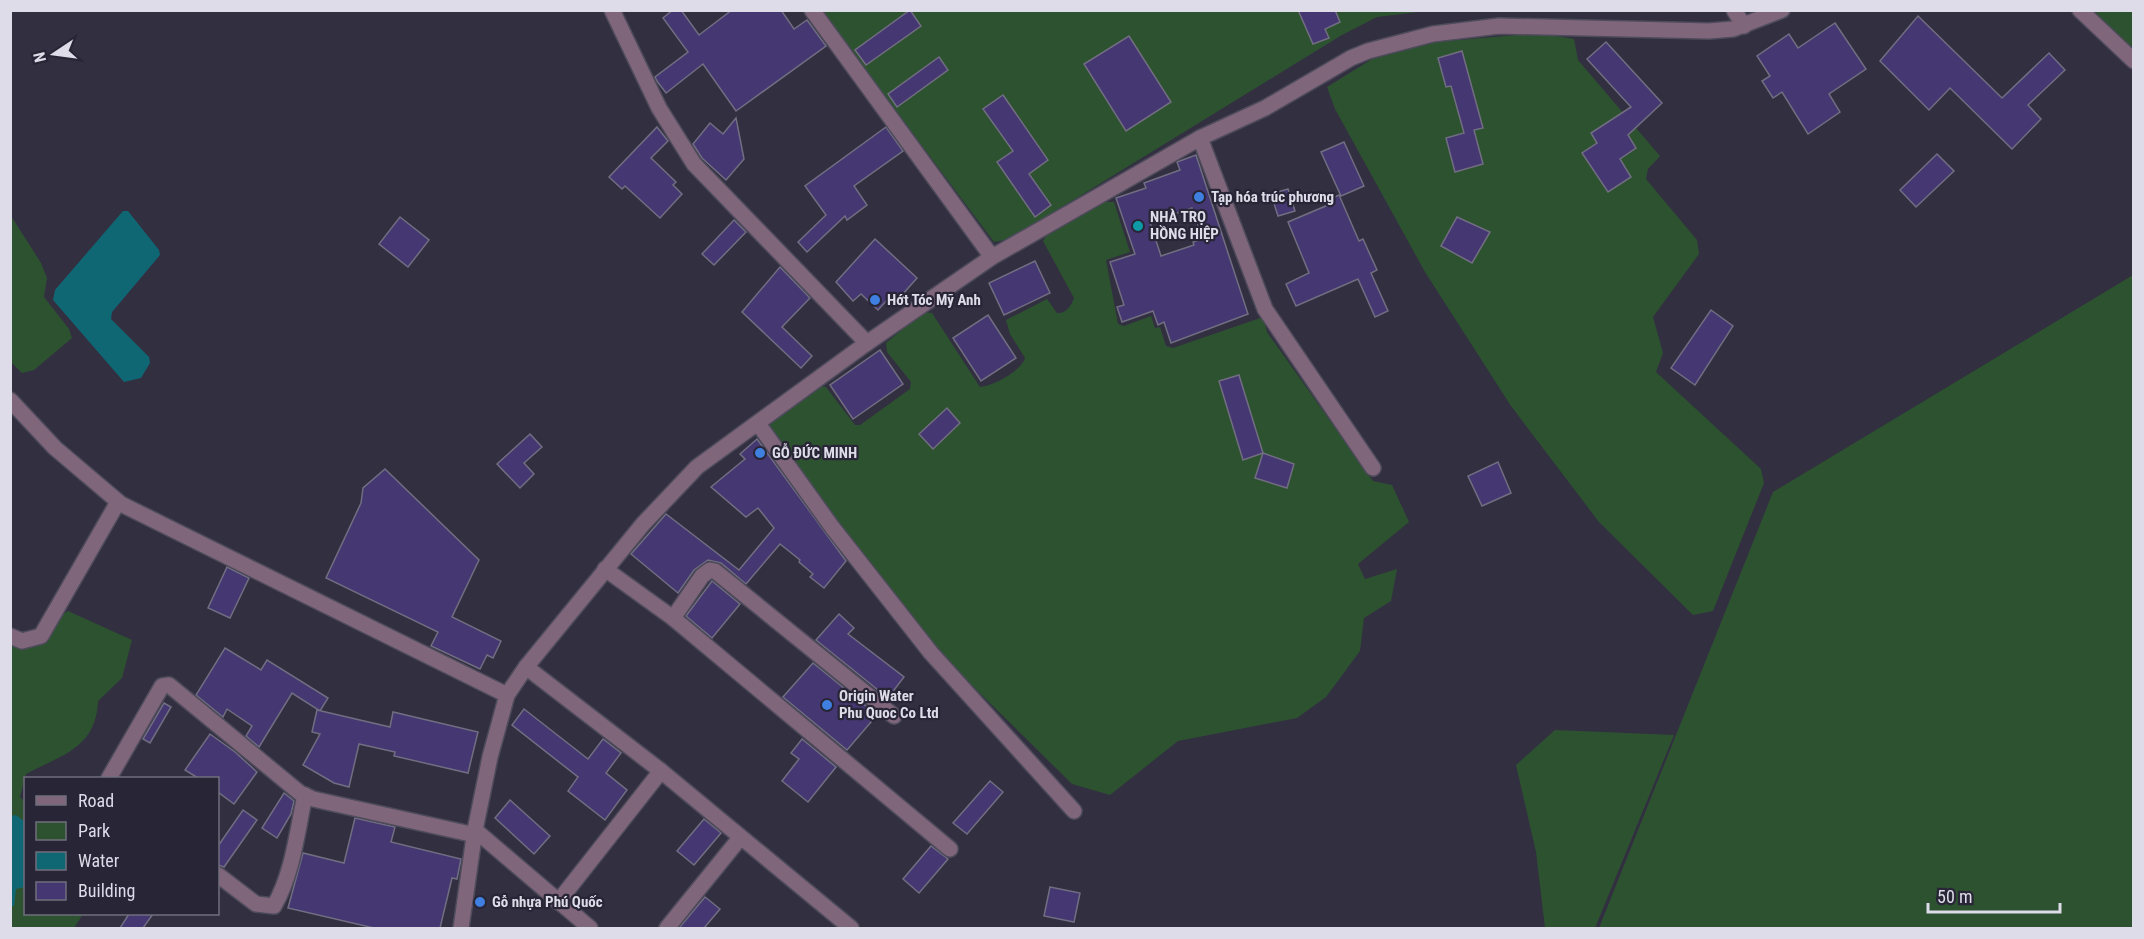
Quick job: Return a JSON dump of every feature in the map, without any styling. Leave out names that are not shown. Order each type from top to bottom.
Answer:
[{"type":"street","points":[[612,10],[659,108],[694,164],[867,343]]},
{"type":"street","points":[[812,10],[992,257]]},
{"type":"street","points":[[1734,10],[1744,26]]},
{"type":"street","points":[[461,928],[475,832],[507,695],[526,667],[605,569],[697,467],[759,425],[867,343],[992,257],[1200,138],[1265,108],[1350,58],[1433,34],[1499,26],[1709,32],[1744,26],[1782,10]]},
{"type":"street","points":[[2080,10],[2133,61]]},
{"type":"street","points":[[1200,138],[1265,309],[1373,468]]},
{"type":"street","points":[[13,408],[118,502],[507,695]]},
{"type":"street","points":[[759,425],[832,527],[931,653],[1074,811]]},
{"type":"street","points":[[10,636],[22,641],[41,636],[118,502]]},
{"type":"street","points":[[605,569],[673,618],[950,849]]},
{"type":"street","points":[[673,618],[702,576],[710,570],[715,571],[894,717]]},
{"type":"street","points":[[526,667],[661,771],[851,928]]},
{"type":"street","points":[[110,777],[162,686],[169,685],[305,795],[475,832],[590,928]]},
{"type":"street","points":[[558,902],[661,771]]},
{"type":"street","points":[[219,875],[256,904],[274,906],[284,889],[289,872],[305,795]]},
{"type":"street","points":[[667,928],[740,838]]},
{"type":"green space","points":[[821,11],[1427,11],[1377,17],[1342,35],[1010,239],[994,242]]},
{"type":"green space","points":[[2089,11],[2133,11],[2133,53]]},
{"type":"green space","points":[[1539,33],[1574,39],[1578,60],[1660,156],[1648,169],[1646,179],[1697,240],[1699,254],[1653,317],[1663,353],[1656,372],[1761,469],[1764,483],[1713,611],[1693,615],[1599,522],[1511,406],[1425,272],[1335,109],[1327,87],[1372,59],[1436,42]]},
{"type":"green space","points":[[1104,202],[1114,202],[1130,252],[1106,260],[1118,324],[1124,326],[1151,316],[1155,328],[1160,327],[1166,346],[1173,348],[1263,317],[1267,332],[1373,481],[1392,485],[1409,522],[1358,564],[1365,579],[1397,569],[1391,601],[1364,618],[1360,651],[1326,697],[1297,718],[1178,741],[1110,795],[1072,784],[936,650],[835,524],[766,429],[769,422],[820,386],[826,387],[855,425],[860,425],[910,389],[911,382],[887,352],[886,343],[923,312],[932,313],[980,387],[1006,377],[1018,368],[1025,358],[1010,334],[1006,320],[1047,299],[1057,313],[1063,312],[1070,307],[1074,298],[1043,241],[1046,236]]},
{"type":"green space","points":[[11,216],[41,263],[47,278],[44,297],[69,329],[72,338],[34,370],[22,373],[11,362]]},
{"type":"green space","points":[[2133,275],[2133,928],[1599,928],[1773,492]]},
{"type":"green space","points":[[68,611],[132,640],[122,678],[98,701],[96,717],[84,740],[64,755],[24,777],[20,797],[24,801],[24,915],[82,915],[74,928],[11,928],[10,643],[14,645]]},
{"type":"green space","points":[[1555,730],[1674,735],[1595,928],[1545,928],[1536,852],[1516,765]]},
{"type":"water","points":[[123,211],[128,211],[159,250],[160,255],[112,312],[111,319],[149,357],[150,363],[141,378],[124,382],[53,300],[55,290]]},
{"type":"water","points":[[16,815],[24,821],[24,887],[16,889],[14,906],[11,906],[11,816]]},
{"type":"building","points":[[673,10],[681,10],[699,35],[732,10],[781,10],[794,29],[807,20],[826,46],[736,111],[703,64],[666,93],[657,81],[655,77],[688,52],[663,18]]},
{"type":"building","points":[[910,10],[921,26],[866,65],[855,50]]},
{"type":"building","points":[[1298,10],[1335,10],[1340,22],[1325,29],[1329,38],[1313,44]]},
{"type":"building","points":[[1918,16],[2002,98],[2049,53],[2065,70],[2028,105],[2041,119],[2012,149],[1950,88],[1929,110],[1880,61]]},
{"type":"building","points":[[1835,23],[1866,69],[1829,94],[1840,112],[1808,134],[1782,92],[1773,98],[1762,81],[1770,76],[1757,56],[1789,34],[1798,48]]},
{"type":"building","points":[[1129,36],[1171,102],[1126,131],[1084,64]]},
{"type":"building","points":[[1606,42],[1662,103],[1628,135],[1636,148],[1620,159],[1631,177],[1608,192],[1582,153],[1597,143],[1591,133],[1631,107],[1587,59]]},
{"type":"building","points":[[1462,51],[1483,128],[1474,130],[1483,164],[1455,172],[1446,138],[1464,133],[1451,86],[1446,87],[1438,58]]},
{"type":"building","points":[[939,57],[948,70],[897,107],[888,94]]},
{"type":"building","points":[[1003,95],[1048,160],[1029,174],[1051,205],[1035,217],[997,162],[1013,151],[983,109]]},
{"type":"building","points":[[736,118],[744,159],[726,180],[702,158],[693,144],[710,123],[723,134]]},
{"type":"building","points":[[657,127],[668,141],[651,158],[676,182],[673,185],[682,194],[660,218],[625,186],[622,189],[609,177]]},
{"type":"building","points":[[886,127],[903,151],[854,186],[867,205],[847,220],[845,216],[807,252],[798,242],[826,215],[805,186]]},
{"type":"building","points":[[1344,142],[1364,186],[1341,196],[1321,152]]},
{"type":"building","points":[[1937,154],[1954,171],[1916,207],[1900,190]]},
{"type":"building","points":[[1196,155],[1248,314],[1171,343],[1164,322],[1158,325],[1153,311],[1122,322],[1117,307],[1124,305],[1110,262],[1135,254],[1116,198],[1146,188],[1144,183],[1180,170],[1177,162]],"holes":[[[1192,208],[1203,239],[1193,242],[1194,245],[1161,256],[1150,222]]]},
{"type":"building","points":[[1288,189],[1295,211],[1278,216],[1271,194]]},
{"type":"building","points":[[1339,195],[1359,241],[1363,239],[1377,270],[1371,273],[1388,311],[1375,317],[1358,279],[1296,306],[1286,284],[1309,273],[1288,222],[1328,205],[1326,201]]},
{"type":"building","points":[[400,217],[429,240],[408,267],[379,244]]},
{"type":"building","points":[[1457,217],[1490,232],[1472,263],[1441,246]]},
{"type":"building","points":[[734,220],[746,232],[714,265],[702,254]]},
{"type":"building","points":[[875,239],[917,278],[894,304],[888,299],[878,310],[861,294],[853,301],[836,282]]},
{"type":"building","points":[[1035,261],[1050,293],[1004,315],[989,283]]},
{"type":"building","points":[[780,267],[810,298],[782,327],[812,356],[801,368],[742,312]]},
{"type":"building","points":[[1711,310],[1733,326],[1695,385],[1671,368]]},
{"type":"building","points":[[988,315],[1016,358],[981,381],[953,338]]},
{"type":"building","points":[[880,350],[903,384],[853,419],[830,385]]},
{"type":"building","points":[[1239,375],[1263,453],[1243,460],[1219,381]]},
{"type":"building","points":[[947,408],[960,423],[933,449],[919,434]]},
{"type":"building","points":[[530,434],[542,447],[524,463],[534,474],[520,488],[497,464]]},
{"type":"building","points":[[757,439],[846,561],[824,588],[810,577],[813,574],[799,562],[800,560],[780,544],[746,584],[721,563],[708,560],[694,570],[678,593],[631,554],[666,514],[739,570],[774,528],[758,508],[746,517],[711,487],[745,459],[740,454]]},
{"type":"building","points":[[1263,453],[1294,464],[1287,488],[1255,478]]},
{"type":"building","points":[[1498,462],[1511,493],[1482,506],[1468,476]]},
{"type":"building","points":[[385,469],[479,560],[452,617],[501,641],[493,658],[487,655],[480,669],[431,646],[438,632],[326,578],[361,503],[363,488]]},
{"type":"building","points":[[227,567],[249,578],[230,618],[208,608]]},
{"type":"building","points":[[712,581],[740,604],[712,638],[686,616]]},
{"type":"building","points":[[839,614],[854,628],[848,634],[904,677],[888,698],[816,640]]},
{"type":"building","points":[[225,648],[261,670],[267,660],[328,698],[320,711],[292,693],[259,747],[246,736],[252,726],[227,709],[223,717],[196,695]]},
{"type":"building","points":[[813,663],[877,715],[847,750],[783,697]]},
{"type":"building","points":[[164,703],[171,707],[150,743],[143,739]]},
{"type":"building","points":[[524,709],[588,759],[603,739],[621,753],[606,773],[627,790],[605,820],[568,791],[578,777],[512,725]]},
{"type":"building","points":[[317,710],[390,727],[393,712],[478,732],[468,773],[394,756],[395,752],[359,744],[349,787],[334,783],[303,765],[320,734],[312,732]]},
{"type":"building","points":[[210,734],[257,772],[234,804],[219,793],[219,777],[196,777],[185,770]]},
{"type":"building","points":[[802,739],[836,767],[808,802],[782,781],[799,759],[791,753]]},
{"type":"building","points":[[990,781],[1003,792],[967,834],[953,823]]},
{"type":"building","points":[[284,793],[294,801],[291,814],[277,838],[262,828]]},
{"type":"building","points":[[510,800],[550,836],[534,854],[495,818]]},
{"type":"building","points":[[243,810],[257,820],[224,867],[219,865],[219,845]]},
{"type":"building","points":[[355,818],[395,827],[391,842],[461,859],[457,879],[452,878],[440,928],[374,928],[288,908],[303,853],[344,863]]},
{"type":"building","points":[[704,819],[721,833],[694,865],[677,851]]},
{"type":"building","points":[[931,846],[948,859],[919,893],[903,879]]},
{"type":"building","points":[[1050,887],[1080,893],[1074,922],[1044,916]]},
{"type":"building","points":[[705,897],[720,909],[704,928],[679,928]]},
{"type":"building","points":[[128,915],[152,915],[143,928],[120,928]]},
{"type":"place","name":"Tạp hóa trúc phương","points":[[1199,197]]},
{"type":"place","name":"NHÀ TRỌ HỒNG HIỆP","points":[[1138,226]]},
{"type":"place","name":"Hớt Tóc Mỹ Anh","points":[[875,300]]},
{"type":"place","name":"GỖ ĐỨC MINH","points":[[760,453]]},
{"type":"place","name":"Origin Water Phu Quoc Co Ltd","points":[[827,705]]},
{"type":"place","name":"Gỗ nhựa Phú Quốc","points":[[480,902]]}]
